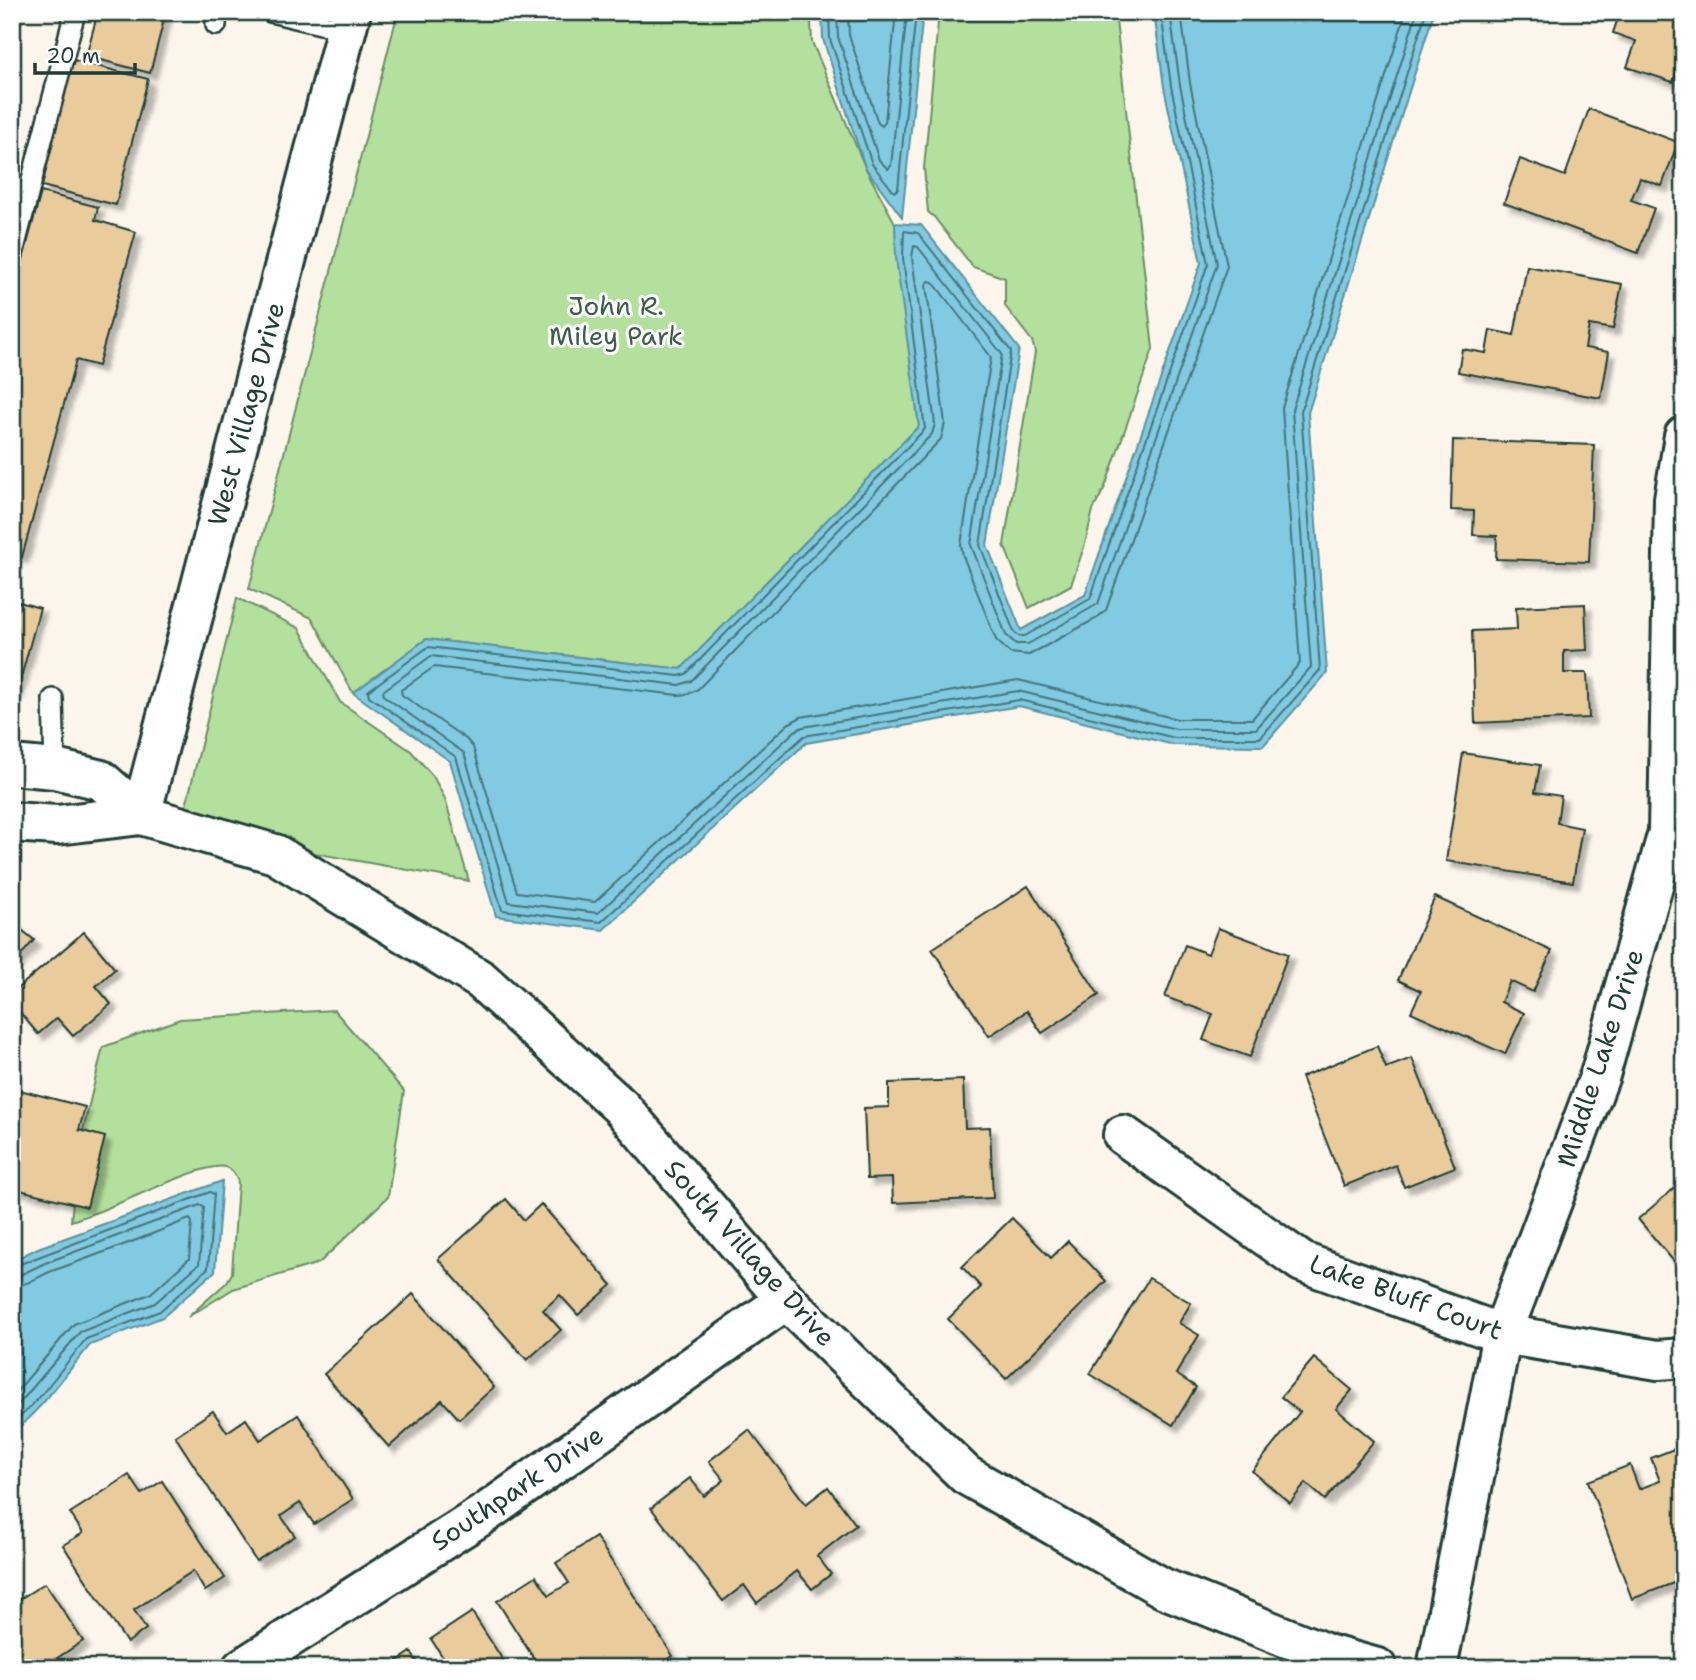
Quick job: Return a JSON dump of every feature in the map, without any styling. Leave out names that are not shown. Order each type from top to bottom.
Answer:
[{"type":"street","name":"West Village Drive","points":[[141,815],[348,21]]},
{"type":"street","name":"Middle Lake Drive","points":[[1437,1668],[1502,1334],[1600,1075],[1668,832],[1674,499],[1684,436]]},
{"type":"street","name":"South Village Drive","points":[[12,765],[55,769],[101,779],[141,815]]},
{"type":"street","name":"South Village Drive","points":[[12,822],[57,825],[141,815],[275,854],[481,980],[621,1107],[786,1300],[966,1475],[1163,1588],[1327,1654],[1377,1668]]},
{"type":"street","name":"Lake Bluff Court","points":[[1123,1135],[1303,1262],[1502,1334],[1658,1360],[1684,1358]]},
{"type":"street","name":"Southpark Drive","points":[[242,1668],[487,1512],[786,1300]]},
{"type":"lane","points":[[12,257],[75,12]]},
{"type":"lane","points":[[271,12],[348,21]]},
{"type":"lane","points":[[53,699],[55,769]]},
{"type":"green space","name":"John R. Miley Park","points":[[398,12],[814,12],[816,18],[811,22],[812,42],[865,167],[895,223],[919,426],[681,669],[426,639],[353,693],[312,618],[249,589]]},
{"type":"green space","points":[[939,12],[1115,12],[1153,349],[1105,487],[1093,510],[1071,585],[1029,608],[1004,545],[1035,352],[1032,341],[1005,306],[1005,278],[973,267],[928,212],[924,168]]},
{"type":"green space","points":[[237,598],[299,628],[340,702],[411,751],[433,776],[445,799],[469,881],[303,851],[185,810]]},
{"type":"green space","points":[[334,1010],[404,1091],[388,1197],[319,1263],[233,1289],[188,1317],[227,1282],[232,1273],[238,1182],[232,1171],[225,1167],[202,1170],[71,1221],[78,1151],[103,1047],[180,1019]]},
{"type":"water","points":[[822,12],[923,12],[902,217],[865,167],[823,39]]},
{"type":"water","points":[[1154,12],[1434,12],[1308,413],[1327,673],[1263,746],[1174,745],[1019,706],[806,743],[603,930],[496,916],[450,761],[353,693],[426,639],[681,669],[919,426],[896,258],[895,223],[921,225],[1019,349],[987,545],[1021,630],[1085,595],[1201,263],[1164,87]]},
{"type":"water","points":[[222,1181],[215,1271],[163,1317],[90,1345],[43,1403],[12,1435],[12,1261],[38,1248]]},
{"type":"building","points":[[98,12],[166,12],[150,73],[86,56]]},
{"type":"building","points":[[1620,12],[1684,12],[1684,49],[1673,82],[1627,67],[1636,41],[1613,33]]},
{"type":"building","points":[[73,60],[148,79],[116,205],[42,186]]},
{"type":"building","points":[[1589,109],[1678,142],[1662,186],[1640,178],[1631,200],[1654,208],[1638,253],[1504,203],[1520,159],[1565,176]]},
{"type":"building","points":[[41,192],[98,207],[95,220],[136,232],[98,366],[76,360],[22,557],[12,555],[12,300]]},
{"type":"building","points":[[1527,266],[1622,284],[1613,329],[1589,325],[1585,348],[1609,352],[1601,398],[1458,372],[1462,349],[1486,353],[1490,330],[1514,335]]},
{"type":"building","points":[[1453,440],[1594,445],[1589,562],[1496,559],[1497,536],[1473,535],[1474,511],[1451,510]]},
{"type":"building","points":[[12,600],[40,608],[17,692],[12,690]]},
{"type":"building","points":[[1585,604],[1587,650],[1564,651],[1564,673],[1587,673],[1589,718],[1475,723],[1472,631],[1517,629],[1516,607]]},
{"type":"building","points":[[1463,753],[1540,765],[1535,792],[1561,796],[1557,823],[1582,828],[1573,882],[1446,861]]},
{"type":"building","points":[[1028,886],[1099,995],[1042,1033],[1027,1011],[989,1036],[932,949]]},
{"type":"building","points":[[1435,897],[1552,951],[1533,992],[1510,981],[1501,1002],[1524,1013],[1505,1054],[1411,1012],[1421,991],[1398,980]]},
{"type":"building","points":[[12,922],[34,940],[12,966]]},
{"type":"building","points":[[1218,928],[1288,954],[1250,1057],[1203,1040],[1213,1014],[1165,997],[1185,945],[1208,954]]},
{"type":"building","points":[[84,932],[115,969],[96,986],[111,1004],[73,1036],[57,1018],[38,1034],[12,1003],[12,993]]},
{"type":"building","points":[[1377,1046],[1386,1068],[1412,1058],[1455,1167],[1404,1187],[1396,1165],[1344,1186],[1301,1077]]},
{"type":"building","points":[[963,1080],[965,1128],[990,1127],[993,1198],[893,1203],[892,1178],[867,1179],[864,1108],[889,1107],[889,1083]]},
{"type":"building","points":[[12,1088],[85,1107],[79,1130],[105,1137],[87,1207],[12,1188]]},
{"type":"building","points":[[1684,1180],[1684,1270],[1682,1271],[1638,1219]]},
{"type":"building","points":[[506,1199],[524,1220],[541,1204],[612,1285],[578,1315],[560,1295],[543,1310],[561,1330],[527,1360],[438,1259]]},
{"type":"building","points":[[1012,1218],[1051,1258],[1068,1241],[1106,1281],[1006,1379],[948,1319],[981,1287],[962,1267]]},
{"type":"building","points":[[1149,1278],[1191,1303],[1179,1323],[1199,1335],[1176,1374],[1196,1387],[1173,1425],[1090,1374]]},
{"type":"building","points":[[413,1294],[494,1387],[459,1419],[442,1400],[389,1447],[324,1374]]},
{"type":"building","points":[[1314,1358],[1352,1390],[1336,1409],[1374,1441],[1325,1500],[1306,1483],[1290,1503],[1252,1471],[1300,1412],[1281,1397]]},
{"type":"building","points":[[213,1411],[227,1432],[246,1419],[260,1440],[298,1415],[353,1499],[314,1524],[300,1503],[281,1516],[295,1536],[256,1561],[175,1436]]},
{"type":"building","points":[[749,1430],[806,1504],[828,1487],[856,1525],[817,1556],[831,1574],[812,1589],[797,1571],[757,1603],[744,1585],[723,1601],[651,1508],[690,1478],[704,1496],[724,1480],[709,1461]]},
{"type":"building","points":[[1684,1445],[1684,1579],[1632,1599],[1588,1481],[1630,1465],[1639,1489],[1660,1481],[1651,1458]]},
{"type":"building","points":[[129,1475],[142,1494],[162,1481],[225,1578],[205,1591],[193,1571],[134,1610],[146,1629],[127,1643],[63,1545],[83,1533],[70,1513]]},
{"type":"building","points":[[596,1537],[673,1656],[655,1668],[540,1668],[497,1601],[536,1576],[549,1595],[569,1583],[556,1563]]},
{"type":"building","points":[[45,1583],[83,1641],[42,1668],[12,1668],[12,1604]]},
{"type":"building","points":[[472,1612],[508,1668],[431,1668],[444,1659],[431,1639]]},
{"type":"building","points":[[411,1652],[421,1668],[387,1668]]}]
